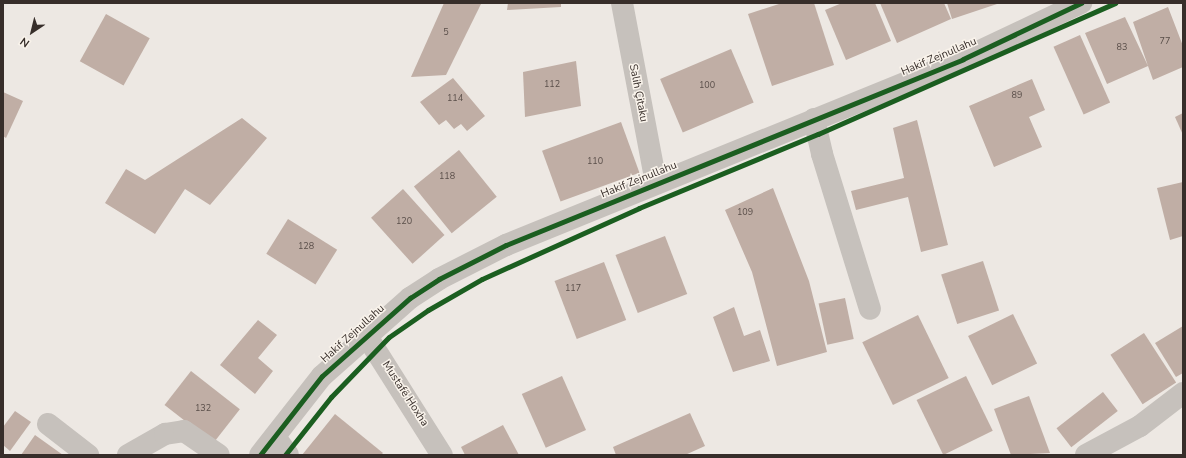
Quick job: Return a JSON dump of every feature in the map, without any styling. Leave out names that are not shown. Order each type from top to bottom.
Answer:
[{"type":"street","name":"Salih Çitaku","points":[[622,3],[656,183]]},
{"type":"street","name":"Hakif Zejnullahu","points":[[260,455],[322,376],[366,335],[410,298],[474,260],[656,183],[963,59],[1081,3]]},
{"type":"street","points":[[814,119],[822,154],[870,308]]},
{"type":"street","name":"Mustafë Hoxha","points":[[366,335],[442,455]]},
{"type":"street","points":[[1086,455],[1140,426],[1183,393]]},
{"type":"street","points":[[48,424],[88,455]]},
{"type":"street","points":[[128,455],[165,434],[184,431],[220,455]]},
{"type":"street","points":[[275,437],[288,455]]},
{"type":"building","points":[[444,3],[481,4],[446,75],[411,77]]},
{"type":"building","points":[[508,3],[561,3],[561,7],[507,10]]},
{"type":"building","points":[[782,3],[814,3],[834,65],[772,86],[748,14]]},
{"type":"building","points":[[842,3],[875,3],[891,41],[846,60],[825,10]]},
{"type":"building","points":[[880,3],[944,3],[951,19],[897,43]]},
{"type":"building","points":[[947,3],[1000,3],[952,19]]},
{"type":"building","points":[[1168,7],[1183,46],[1183,67],[1153,80],[1133,22]]},
{"type":"building","points":[[106,14],[150,38],[124,85],[80,61]]},
{"type":"building","points":[[1125,17],[1148,66],[1107,84],[1085,33]]},
{"type":"building","points":[[1080,35],[1110,103],[1084,114],[1054,47]]},
{"type":"building","points":[[731,49],[754,102],[683,132],[660,79]]},
{"type":"building","points":[[576,61],[581,106],[525,117],[523,72]]},
{"type":"building","points":[[453,78],[485,116],[467,131],[461,124],[454,129],[446,120],[439,125],[420,102]]},
{"type":"building","points":[[1032,79],[1045,110],[1029,117],[1042,147],[994,167],[969,106]]},
{"type":"building","points":[[3,92],[23,101],[6,138],[3,136]]},
{"type":"building","points":[[1183,113],[1183,135],[1175,117]]},
{"type":"building","points":[[242,118],[267,138],[210,205],[185,189],[155,234],[105,203],[126,169],[145,180]]},
{"type":"building","points":[[917,120],[948,245],[921,252],[908,197],[856,210],[851,191],[904,178],[893,128]]},
{"type":"building","points":[[621,122],[639,173],[561,201],[542,151]]},
{"type":"building","points":[[459,150],[497,197],[452,233],[414,187]]},
{"type":"building","points":[[1183,182],[1183,236],[1170,240],[1157,188]]},
{"type":"building","points":[[773,188],[809,281],[827,352],[777,366],[752,272],[725,210]]},
{"type":"building","points":[[403,189],[444,235],[413,264],[371,218]]},
{"type":"building","points":[[288,219],[337,250],[315,285],[266,254]]},
{"type":"building","points":[[665,236],[687,294],[638,313],[616,255]]},
{"type":"building","points":[[983,261],[999,310],[957,324],[941,275]]},
{"type":"building","points":[[604,262],[626,320],[577,339],[555,281]]},
{"type":"building","points":[[845,298],[854,339],[827,345],[819,304]]},
{"type":"building","points":[[734,307],[744,336],[760,330],[770,361],[733,372],[713,317]]},
{"type":"building","points":[[1013,314],[1037,363],[992,385],[968,336]]},
{"type":"building","points":[[918,315],[949,378],[893,405],[862,342]]},
{"type":"building","points":[[258,320],[277,335],[258,358],[273,371],[255,394],[220,365]]},
{"type":"building","points":[[1183,326],[1183,373],[1176,377],[1155,343]]},
{"type":"building","points":[[1144,333],[1176,382],[1143,404],[1110,355]]},
{"type":"building","points":[[191,371],[240,409],[213,443],[165,405]]},
{"type":"building","points":[[562,376],[586,430],[546,448],[522,394]]},
{"type":"building","points":[[966,376],[993,431],[943,455],[917,400]]},
{"type":"building","points":[[1103,392],[1118,411],[1071,447],[1057,428]]},
{"type":"building","points":[[1029,396],[1050,453],[1011,455],[994,409]]},
{"type":"building","points":[[15,411],[31,422],[10,451],[3,445],[3,427]]},
{"type":"building","points":[[690,413],[705,446],[685,455],[616,455],[613,447]]},
{"type":"building","points":[[335,414],[383,453],[381,455],[302,455]]},
{"type":"building","points":[[503,425],[519,455],[465,455],[461,447]]},
{"type":"building","points":[[35,435],[63,455],[21,455]]},
{"type":"cycle path","points":[[260,455],[322,376],[410,298],[439,279],[506,245],[963,59],[1081,3]]},
{"type":"cycle path","points":[[285,455],[331,397],[389,337],[428,310],[482,279],[639,208],[818,134],[1115,3]]}]
